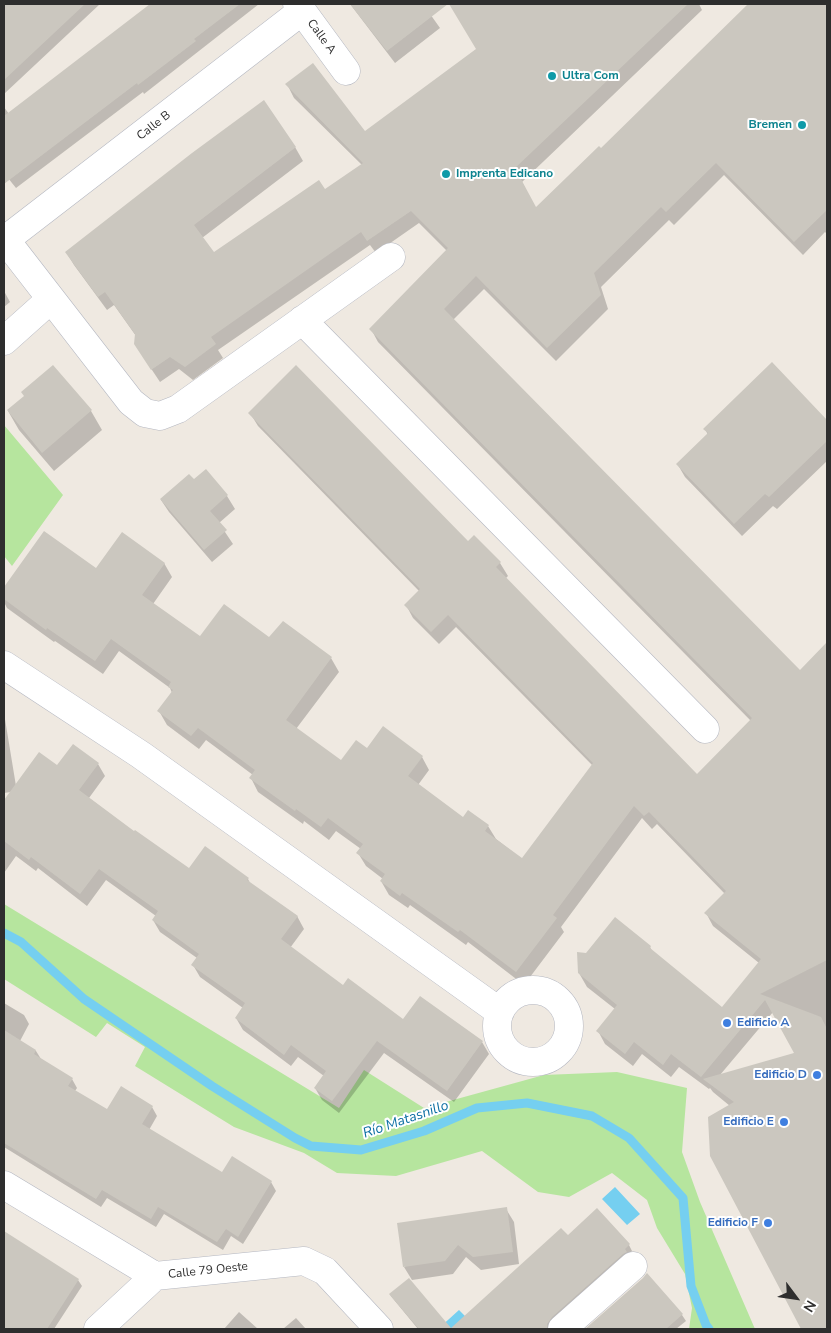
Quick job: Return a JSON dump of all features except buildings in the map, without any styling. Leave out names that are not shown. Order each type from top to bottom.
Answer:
[{"type":"street","name":"Calle A","points":[[299,8],[346,71]]},
{"type":"street","name":"Calle B","points":[[5,239],[299,8]]},
{"type":"street","points":[[5,239],[131,402],[145,413],[160,416],[178,410],[391,258]]},
{"type":"street","points":[[4,341],[51,299]]},
{"type":"street","points":[[302,320],[705,729]]},
{"type":"street","points":[[4,665],[142,755],[500,1012]]},
{"type":"street","name":"Calle 79 Oeste","points":[[4,1185],[155,1276],[304,1261],[325,1271],[380,1329]]},
{"type":"street","points":[[562,1329],[633,1266]]},
{"type":"street","points":[[98,1329],[155,1276]]},
{"type":"green space","points":[[4,425],[63,495],[12,566],[4,556]]},
{"type":"green space","points":[[4,904],[339,1108],[364,1070],[424,1108],[544,1075],[617,1072],[687,1088],[682,1152],[700,1202],[755,1329],[689,1329],[692,1308],[685,1274],[657,1228],[647,1200],[612,1173],[569,1197],[538,1192],[482,1151],[396,1176],[337,1173],[304,1153],[234,1127],[135,1066],[145,1047],[107,1023],[96,1037],[4,979]]},
{"type":"water","points":[[615,1187],[640,1214],[627,1225],[602,1199]]},
{"type":"water","points":[[459,1310],[471,1322],[463,1329],[438,1329]]},
{"type":"waterway","name":"Río Matasnillo","points":[[4,933],[21,942],[84,999],[212,1086],[311,1146],[361,1150],[424,1131],[477,1108],[527,1103],[592,1116],[629,1138],[683,1198],[691,1286],[709,1329]]},
{"type":"place","name":"Ultra Com","points":[[552,76]]},
{"type":"place","name":"Bremen","points":[[802,125]]},
{"type":"place","name":"Imprenta Edicano","points":[[446,174]]},
{"type":"place","name":"Edificio A","points":[[727,1023]]},
{"type":"place","name":"Edificio D","points":[[817,1075]]},
{"type":"place","name":"Edificio E","points":[[784,1122]]},
{"type":"place","name":"Edificio F","points":[[768,1223]]}]
